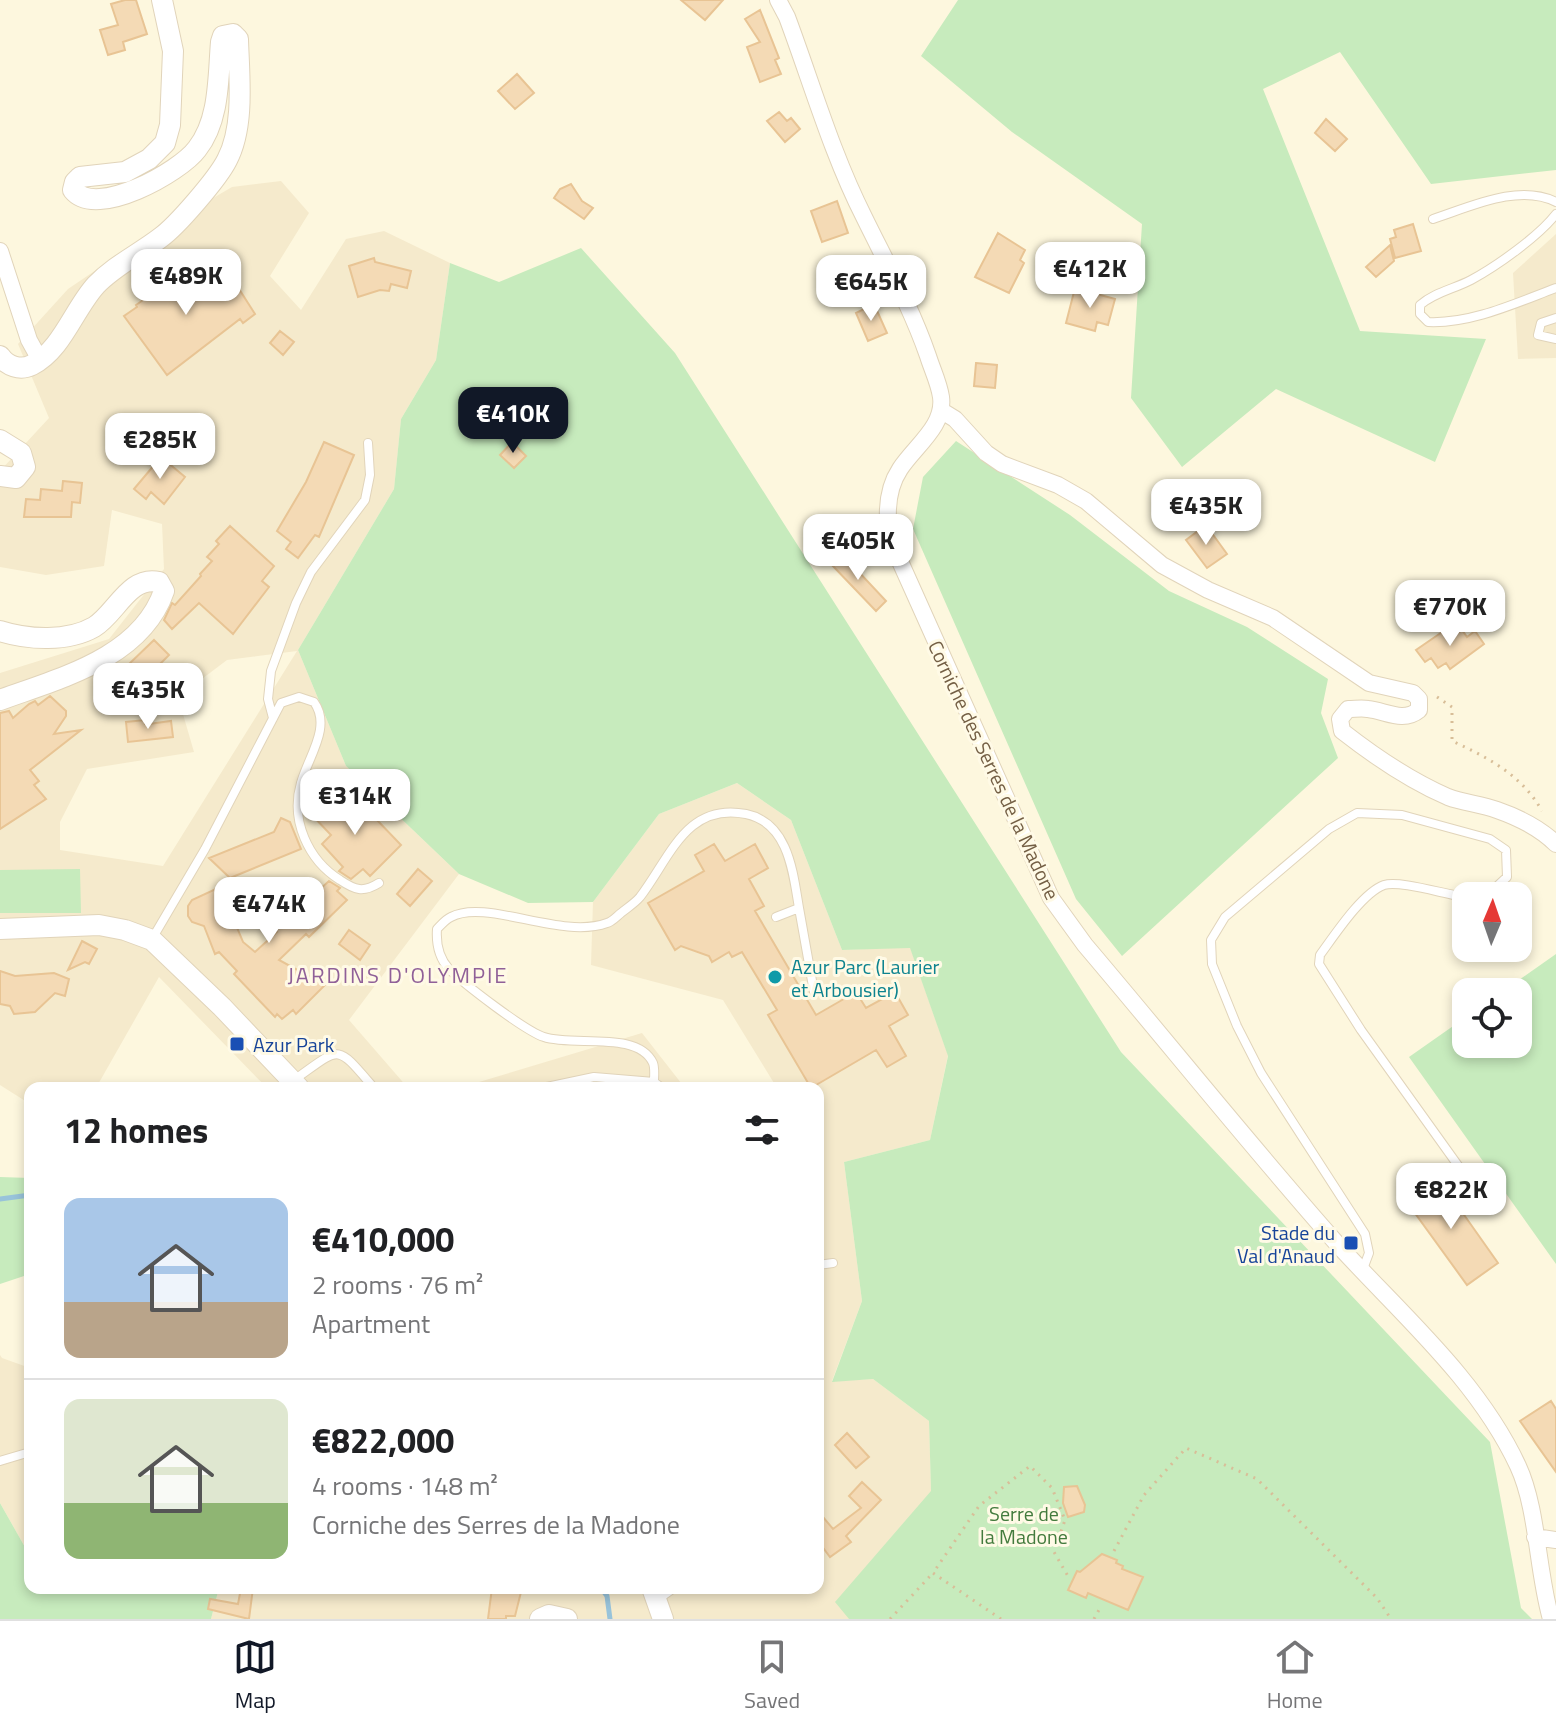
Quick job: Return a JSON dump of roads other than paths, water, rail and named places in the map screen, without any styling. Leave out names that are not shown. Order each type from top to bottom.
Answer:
[{"type":"street","points":[[0,356],[14,367],[28,367],[40,360],[57,342],[96,286],[163,236],[228,160],[236,130],[239,85],[238,39],[233,34],[223,36],[221,42],[211,121],[197,150],[152,183],[107,200],[89,201],[77,196],[73,190],[80,177],[125,172],[149,159],[165,143],[170,125],[173,51],[162,0]]},
{"type":"street","points":[[778,0],[863,216],[914,315],[941,395],[942,411],[955,419],[986,453],[1002,464],[1058,485],[1086,501],[1162,565],[1208,590],[1273,618],[1369,683],[1413,693],[1419,699],[1419,710],[1412,716],[1397,717],[1368,709],[1348,709],[1340,719],[1342,731],[1363,748],[1429,787],[1451,798],[1498,810],[1554,842]]},
{"type":"street","points":[[0,251],[29,340],[40,360]]},
{"type":"street","name":"Corniche des Serres de la Madone","points":[[942,411],[937,423],[899,471],[889,493],[886,517],[890,539],[1051,898],[1096,957],[1340,1247],[1466,1383],[1519,1468],[1551,1619]]},
{"type":"street","points":[[0,440],[21,453],[25,467],[16,478],[0,476]]},
{"type":"street","points":[[0,631],[40,638],[72,635],[95,627],[136,586],[148,580],[159,582],[164,591],[159,608],[147,624],[105,659],[0,700]]},
{"type":"street","points":[[0,929],[99,925],[152,940],[222,1007],[288,1082]]},
{"type":"street","points":[[1535,1537],[1556,1540]]},
{"type":"street","points":[[540,1619],[549,1615],[567,1619]]},
{"type":"lane","points":[[1433,219],[1485,202],[1525,195],[1545,197],[1556,202]]},
{"type":"lane","points":[[1556,214],[1544,229],[1472,280],[1429,298],[1420,305],[1420,314],[1428,322],[1443,323],[1472,317],[1556,288]]},
{"type":"lane","points":[[1556,318],[1541,323],[1538,335],[1556,339]]},
{"type":"lane","points":[[273,718],[268,699],[271,671],[311,572],[365,500],[370,475],[368,443]]},
{"type":"lane","points":[[152,940],[205,849],[281,703],[299,697],[314,702],[320,711],[321,722],[318,740],[300,786],[298,806],[304,840],[329,873],[343,883],[358,891],[379,883]]},
{"type":"lane","points":[[657,1082],[654,1065],[647,1055],[634,1047],[616,1041],[564,1042],[541,1036],[523,1026],[447,967],[436,944],[437,929],[450,917],[472,911],[578,928],[609,923],[639,898],[665,856],[694,823],[725,811],[751,815],[777,832],[791,859],[814,992]]},
{"type":"lane","points":[[1363,1269],[1369,1253],[1365,1234],[1261,1073],[1237,1026],[1212,964],[1211,940],[1225,917],[1329,829],[1357,813],[1402,815],[1490,839],[1506,850],[1509,864],[1507,877],[1502,882]]},
{"type":"lane","points":[[1452,894],[1406,885],[1385,885],[1359,903],[1320,955],[1319,964],[1361,1030],[1477,1192]]},
{"type":"lane","points":[[776,917],[799,908]]},
{"type":"lane","points":[[297,1082],[329,1055],[338,1053],[346,1056],[369,1082]]},
{"type":"lane","points":[[570,1082],[594,1077],[634,1082]]},
{"type":"lane","points":[[824,1264],[833,1263]]},
{"type":"lane","points":[[0,1461],[24,1454]]},
{"type":"waterway","points":[[0,1199],[24,1196]]},
{"type":"waterway","points":[[606,1594],[610,1619]]},
{"type":"place","name":"Azur Parc (Laurier et Arbousier)","points":[[775,977]]},
{"type":"place","name":"Azur Park","points":[[237,1044]]},
{"type":"place","name":"Stade du Val d'Anaud","points":[[1351,1243]]},
{"type":"district","name":"JARDINS D'OLYMPIE","points":[[398,975]]},
{"type":"park label","name":"Serre de la Madone","points":[[1024,1524]]}]
